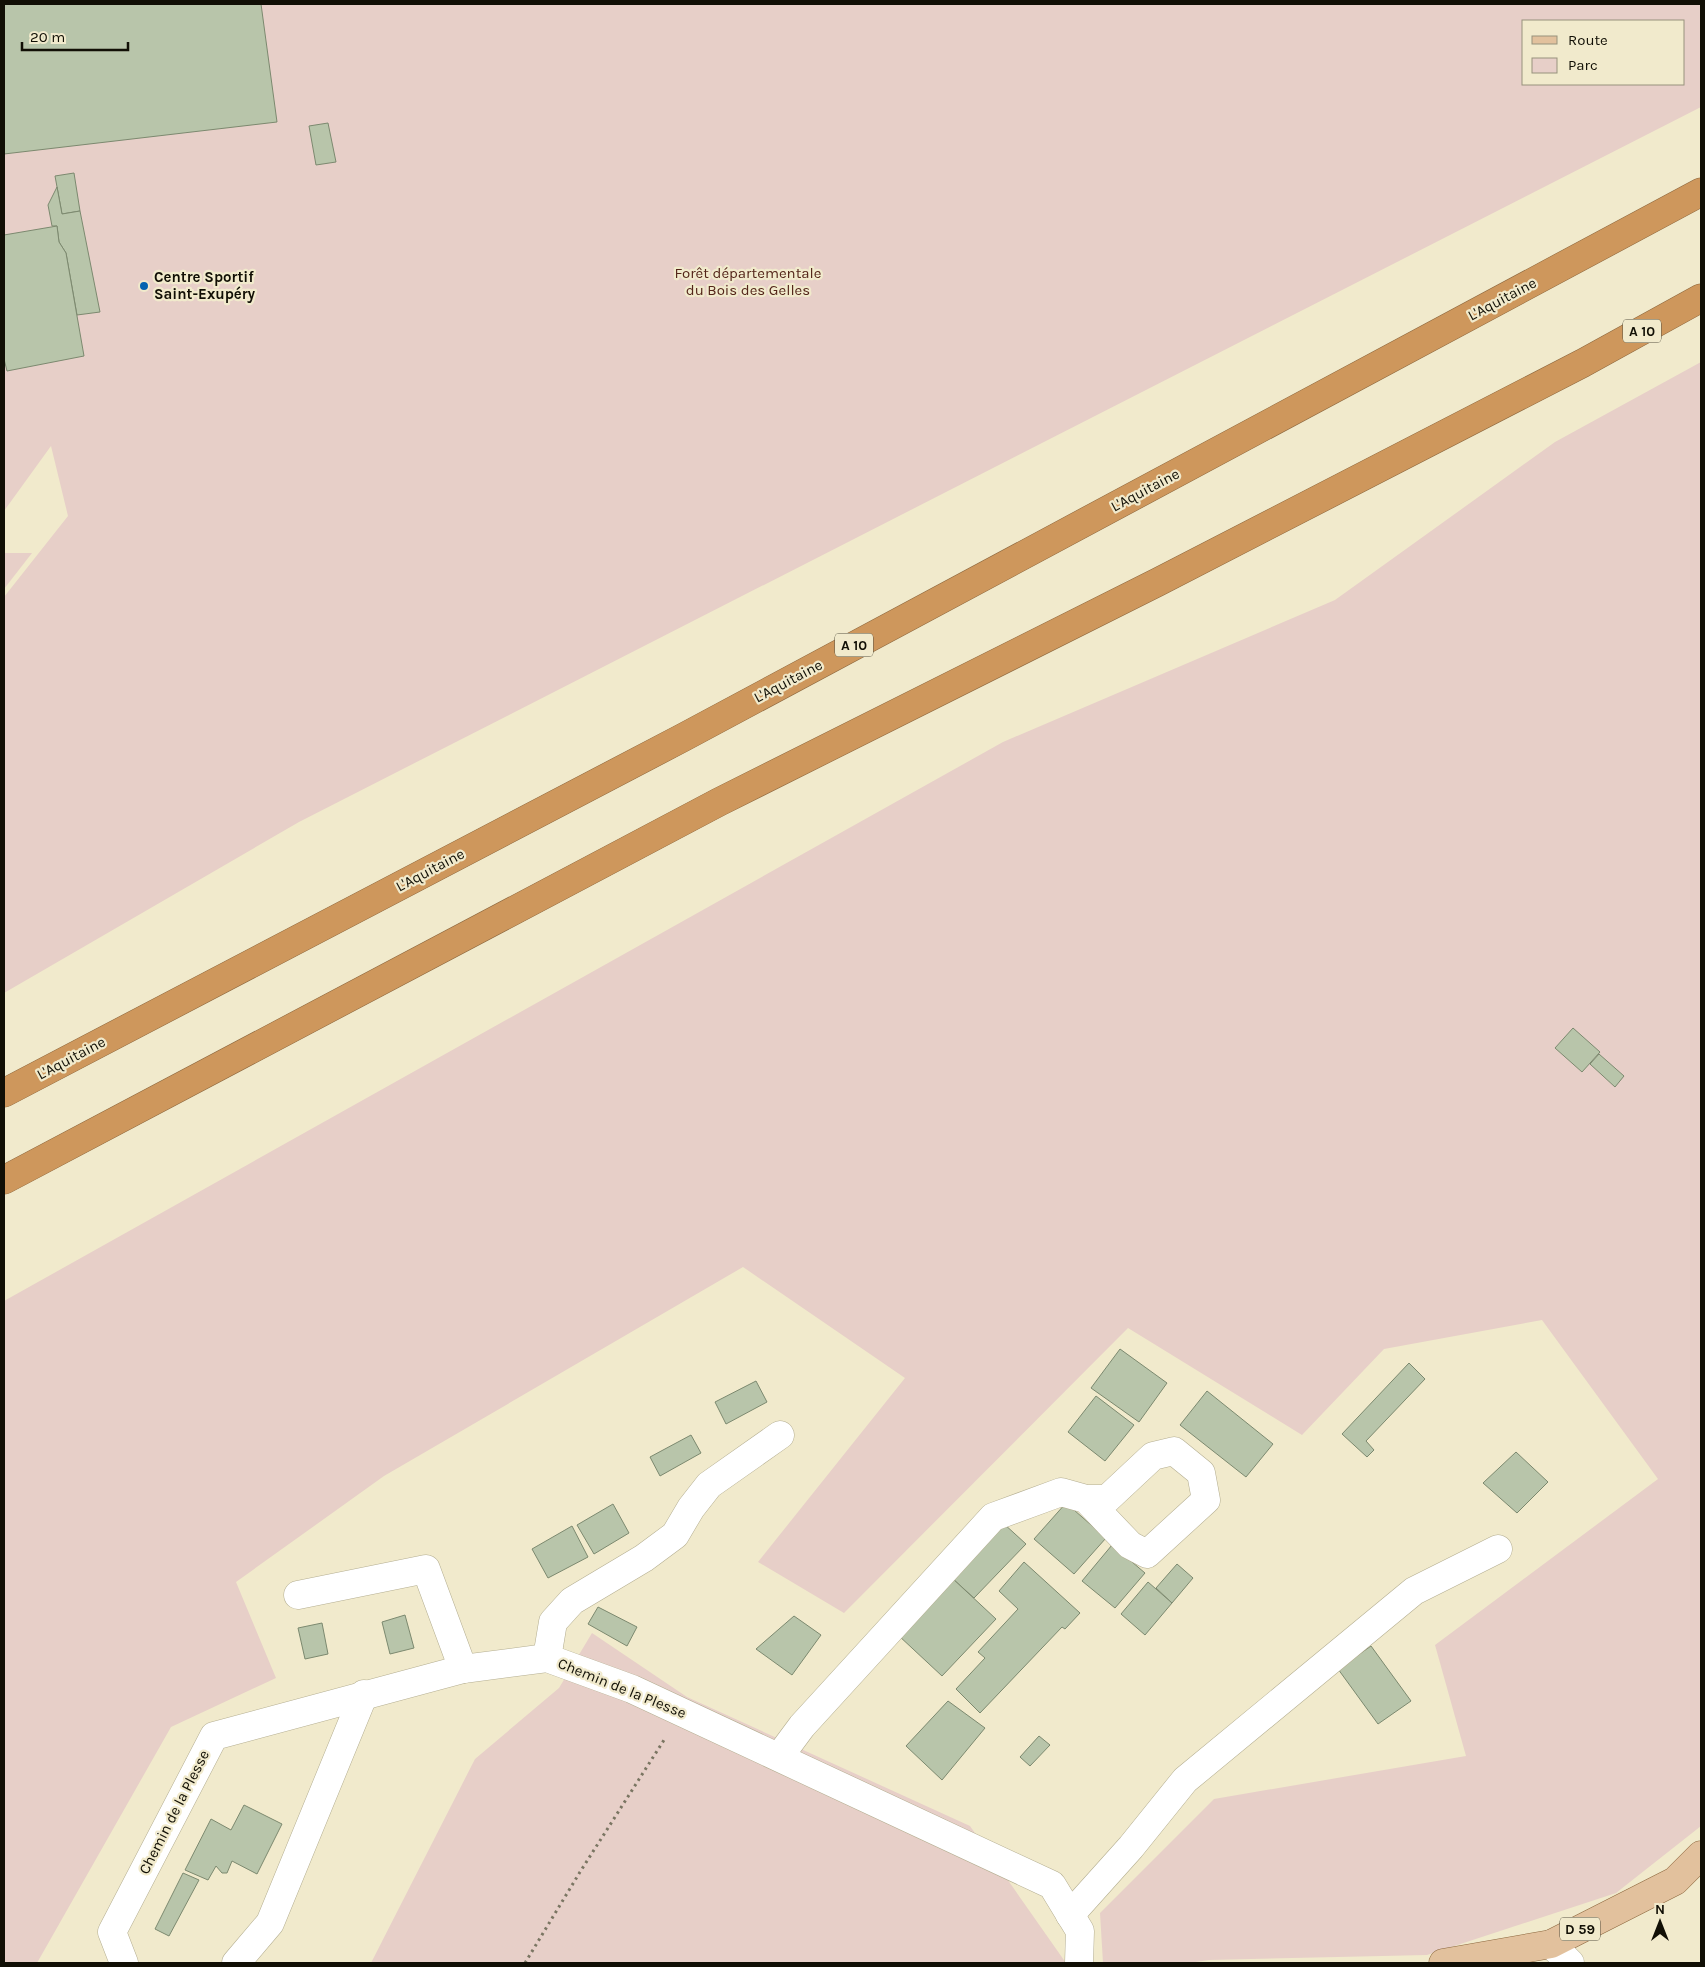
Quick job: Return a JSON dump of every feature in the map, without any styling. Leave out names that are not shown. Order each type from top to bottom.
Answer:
[{"type":"highway","name":"L'Aquitaine","points":[[4,1093],[684,737],[1701,192]]},
{"type":"highway","name":"A 10","points":[[4,1180],[719,802],[1166,578],[1583,363],[1701,298]]},
{"type":"main road","name":"D 59","points":[[1443,1963],[1551,1944],[1674,1882],[1701,1855]]},
{"type":"street","points":[[547,1658],[553,1622],[572,1602],[644,1558],[675,1535],[691,1508],[709,1485],[780,1436]]},
{"type":"street","points":[[779,1757],[802,1726],[993,1517],[1060,1492],[1086,1499]]},
{"type":"street","points":[[1070,1914],[1130,1847],[1185,1780],[1414,1591],[1498,1550]]},
{"type":"street","points":[[298,1595],[426,1569],[462,1669]]},
{"type":"street","name":"Chemin de la Plesse","points":[[124,1963],[112,1932],[214,1736],[462,1669],[547,1658],[632,1689],[1052,1885],[1080,1930],[1079,1963]]},
{"type":"street","points":[[236,1963],[270,1923],[364,1694]]},
{"type":"street","points":[[1551,1944],[1570,1963]]},
{"type":"path","points":[[525,1963],[580,1872],[682,1712]]},
{"type":"green space","name":"Forêt départementale du Bois des Gelles","points":[[4,4],[1701,4],[1701,107],[299,822],[4,993],[4,597],[68,516],[51,446],[4,511]]},
{"type":"green space","points":[[1701,362],[1701,1826],[1616,1893],[1427,1955],[1209,1960],[1189,1963],[1103,1963],[1100,1913],[1214,1799],[1466,1756],[1435,1645],[1658,1479],[1542,1320],[1384,1349],[1302,1435],[1128,1328],[844,1613],[758,1562],[905,1378],[743,1267],[384,1476],[236,1582],[276,1678],[171,1727],[37,1963],[4,1963],[4,1301],[1003,742],[1335,600],[1555,442]]},
{"type":"green space","points":[[4,553],[32,553],[4,589]]},
{"type":"green space","points":[[592,1633],[687,1697],[970,1826],[1066,1963],[371,1963],[475,1759],[559,1688]]},
{"type":"building","points":[[4,4],[261,4],[277,122],[4,154]]},
{"type":"building","points":[[328,123],[336,162],[316,165],[309,126]]},
{"type":"building","points":[[74,173],[80,211],[62,214],[55,176]]},
{"type":"building","points":[[57,187],[62,214],[80,211],[100,312],[77,315],[66,253],[59,242],[57,226],[52,226],[48,205]]},
{"type":"building","points":[[57,226],[59,242],[66,253],[84,356],[7,371],[4,359],[4,235]]},
{"type":"building","points":[[1573,1028],[1600,1052],[1582,1072],[1555,1048]]},
{"type":"building","points":[[1599,1054],[1624,1076],[1615,1087],[1590,1064]]},
{"type":"building","points":[[1120,1349],[1167,1383],[1139,1422],[1091,1388]]},
{"type":"building","points":[[1409,1363],[1425,1379],[1366,1441],[1374,1450],[1367,1457],[1342,1434]]},
{"type":"building","points":[[756,1381],[767,1402],[726,1424],[715,1402]]},
{"type":"building","points":[[1207,1391],[1273,1444],[1246,1477],[1180,1425]]},
{"type":"building","points":[[1096,1396],[1134,1425],[1105,1461],[1068,1432]]},
{"type":"building","points":[[691,1435],[701,1453],[660,1476],[650,1457]]},
{"type":"building","points":[[1516,1452],[1548,1482],[1517,1513],[1483,1483]]},
{"type":"building","points":[[1066,1503],[1106,1538],[1074,1574],[1034,1539]]},
{"type":"building","points":[[613,1504],[629,1533],[594,1554],[577,1525]]},
{"type":"building","points":[[1003,1523],[1026,1544],[974,1598],[952,1578]]},
{"type":"building","points":[[572,1526],[588,1557],[548,1578],[532,1549]]},
{"type":"building","points":[[1112,1545],[1145,1573],[1115,1608],[1082,1581]]},
{"type":"building","points":[[1024,1562],[1080,1613],[1065,1629],[1062,1627],[980,1713],[956,1689],[985,1658],[978,1652],[1018,1609],[999,1591]]},
{"type":"building","points":[[1177,1564],[1193,1578],[1172,1603],[1156,1588]]},
{"type":"building","points":[[952,1578],[996,1619],[942,1676],[898,1635]]},
{"type":"building","points":[[1148,1582],[1172,1603],[1145,1635],[1121,1614]]},
{"type":"building","points":[[598,1607],[637,1627],[627,1646],[588,1624]]},
{"type":"building","points":[[405,1615],[414,1648],[390,1654],[382,1622]]},
{"type":"building","points":[[794,1616],[821,1635],[792,1675],[756,1649]]},
{"type":"building","points":[[322,1623],[328,1654],[305,1659],[298,1628]]},
{"type":"building","points":[[1371,1646],[1411,1701],[1378,1724],[1338,1669]]},
{"type":"building","points":[[948,1701],[985,1728],[942,1780],[906,1746]]},
{"type":"building","points":[[1039,1736],[1050,1745],[1030,1766],[1020,1757]]},
{"type":"building","points":[[244,1805],[282,1824],[257,1874],[232,1861],[227,1873],[222,1873],[216,1866],[208,1880],[185,1870],[211,1819],[231,1830]]},
{"type":"building","points":[[183,1873],[199,1880],[169,1936],[155,1929]]},
{"type":"place","name":"Centre Sportif Saint-Exupéry","points":[[144,286]]}]
